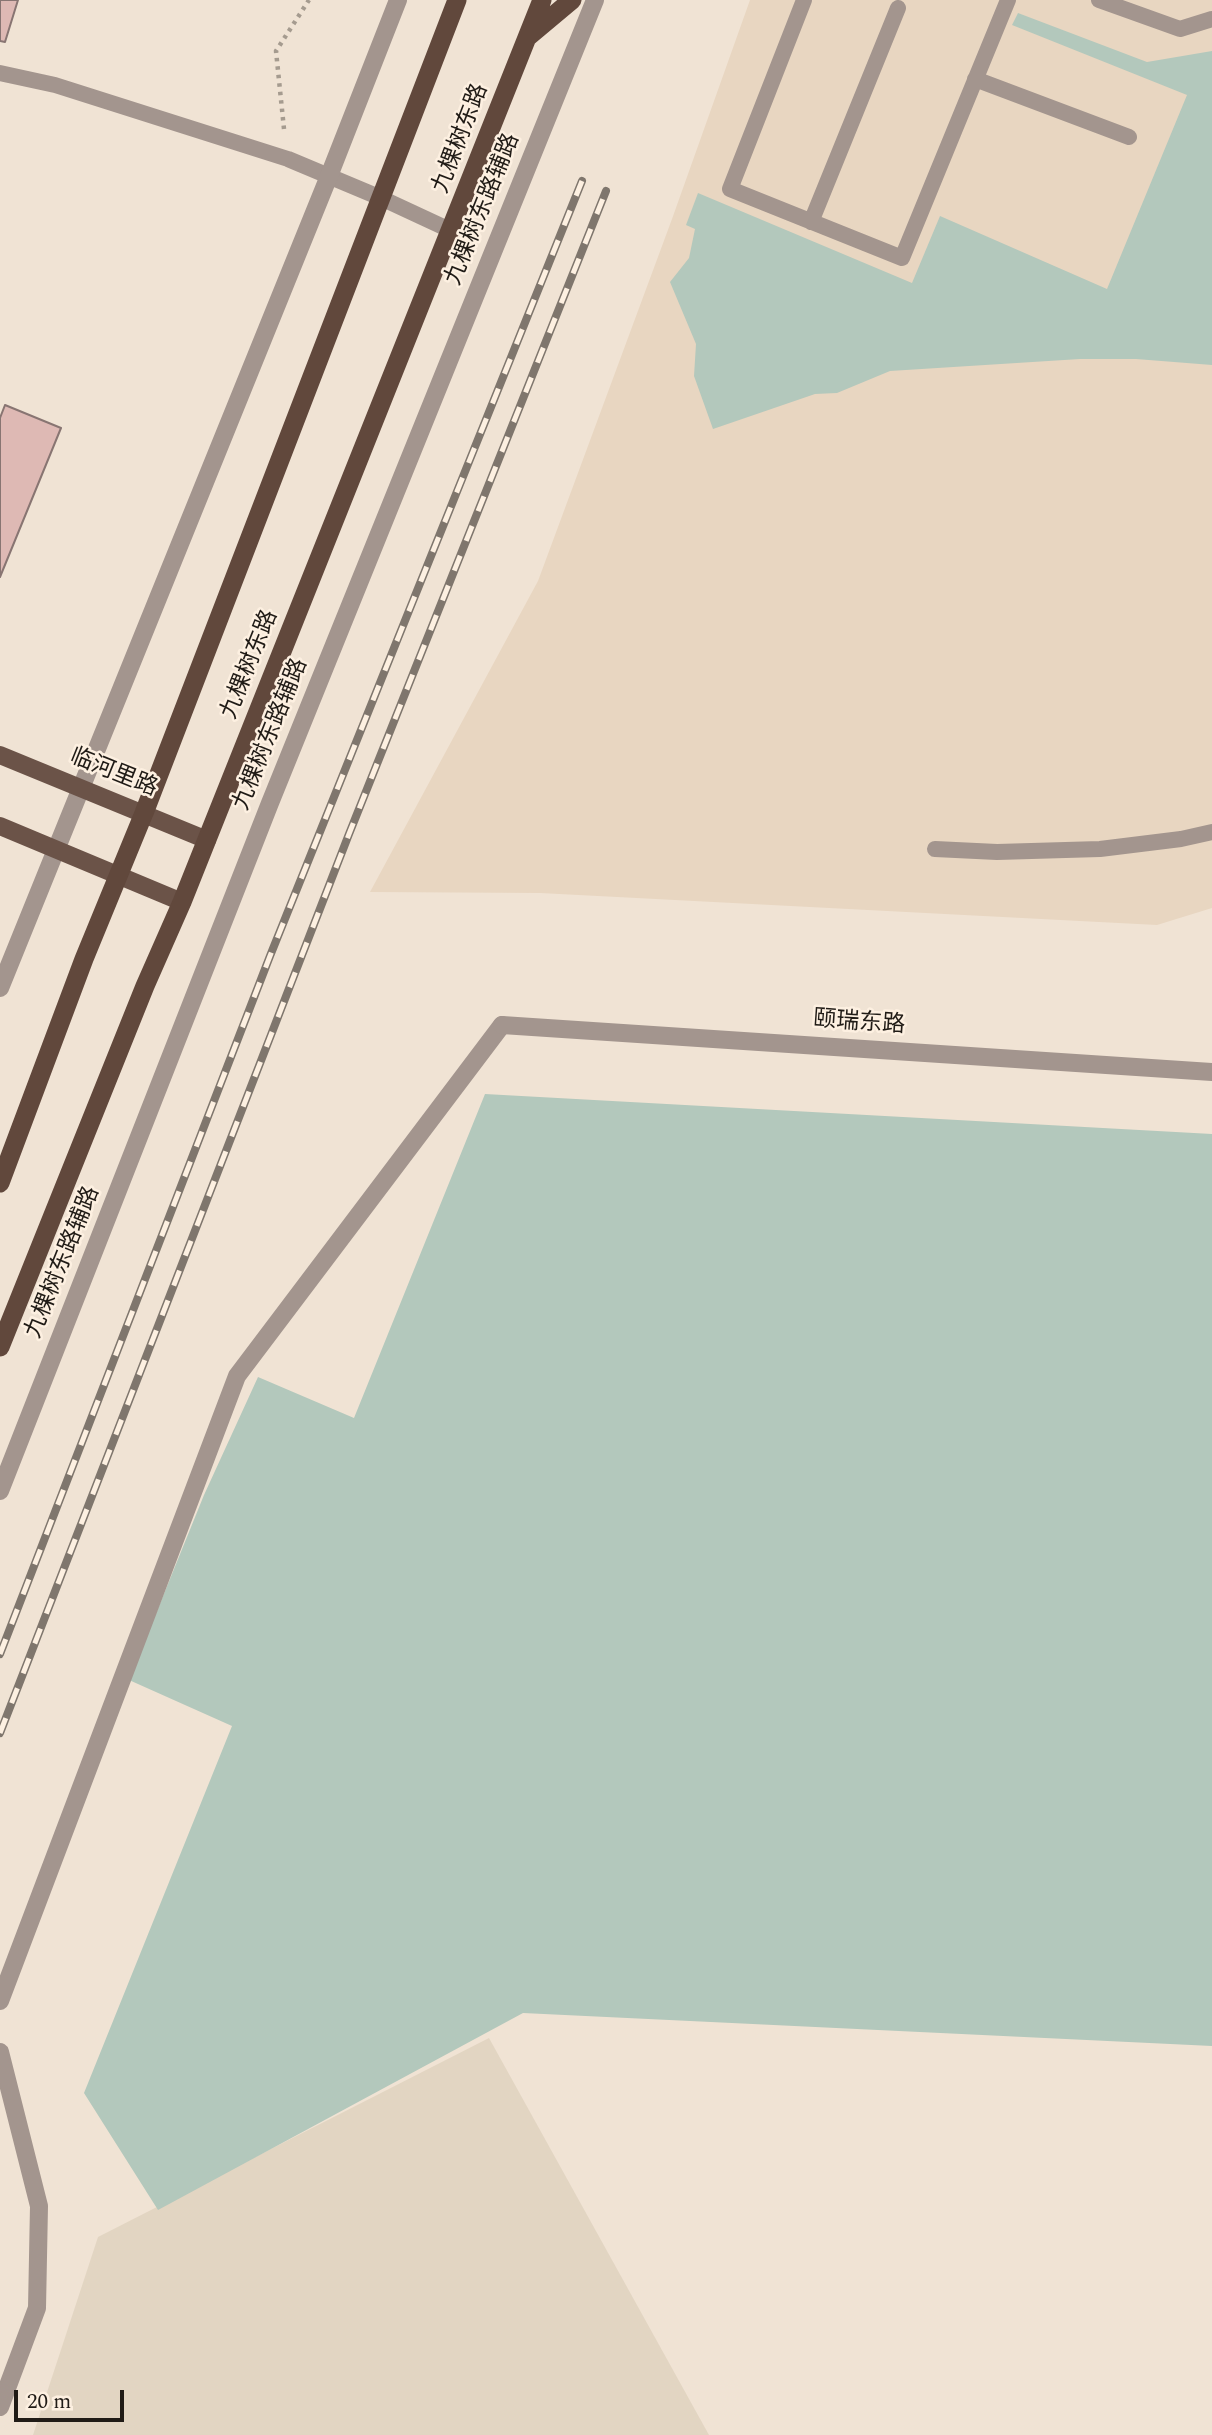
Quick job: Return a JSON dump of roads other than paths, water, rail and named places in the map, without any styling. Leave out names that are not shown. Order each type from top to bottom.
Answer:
[{"type":"highway","name":"九棵树东路","points":[[0,1183],[84,959],[144,813],[457,0]]},
{"type":"highway","name":"九棵树东路","points":[[0,1347],[145,986],[207,840],[542,0]]},
{"type":"highway","points":[[528,37],[572,0]]},
{"type":"main road","name":"临河里路","points":[[0,755],[207,840]]},
{"type":"main road","points":[[0,826],[182,902]]},
{"type":"street","points":[[0,988],[398,0]]},
{"type":"street","name":"九棵树东路辅路","points":[[0,1491],[270,803],[595,0]]},
{"type":"street","name":"颐瑞东路","points":[[0,2001],[237,1376],[502,1025],[1212,1072]]},
{"type":"street","points":[[0,2052],[39,2206],[37,2308],[0,2407]]},
{"type":"lane","points":[[804,0],[730,189],[902,258],[1008,0]]},
{"type":"lane","points":[[1099,0],[1180,29],[1212,19]]},
{"type":"lane","points":[[811,222],[898,8]]},
{"type":"lane","points":[[0,73],[55,85],[288,159],[452,231]]},
{"type":"lane","points":[[975,79],[1129,137]]},
{"type":"lane","points":[[935,849],[997,852],[1100,849],[1181,839],[1212,832]]},
{"type":"railway","points":[[0,1654],[270,956],[582,181]]},
{"type":"railway","points":[[0,1733],[349,834],[606,191]]}]
